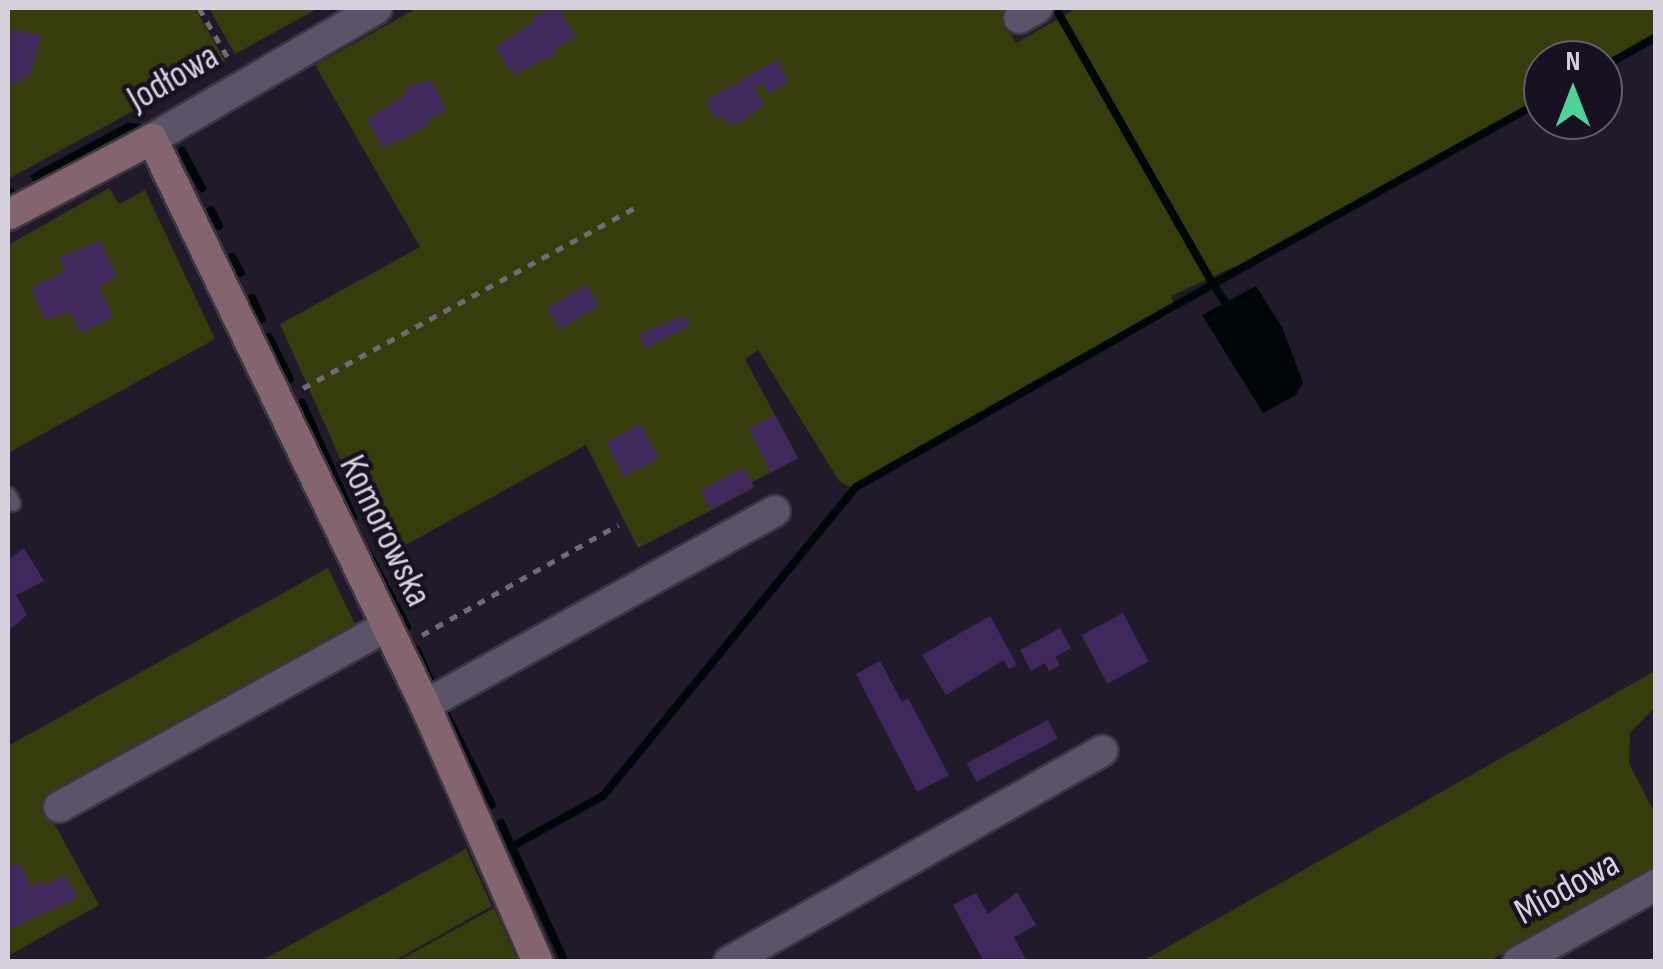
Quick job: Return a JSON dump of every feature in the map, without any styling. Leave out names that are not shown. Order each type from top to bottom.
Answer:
[{"type":"street","name":"Jodłowa","points":[[8,214],[152,138],[377,8]]},
{"type":"street","name":"Komorowska","points":[[152,138],[425,706],[538,962]]},
{"type":"street","points":[[425,706],[775,510]]},
{"type":"street","points":[[60,807],[393,638]]},
{"type":"street","points":[[728,962],[1102,751]]},
{"type":"street","name":"Miodowa","points":[[1518,962],[1656,885]]},
{"type":"path","points":[[199,8],[242,84]]},
{"type":"path","points":[[278,402],[640,205]]},
{"type":"path","points":[[393,638],[618,525]]},
{"type":"green space","points":[[8,8],[195,8],[225,61],[8,179]]},
{"type":"green space","points":[[209,8],[319,8],[235,54]]},
{"type":"green space","points":[[417,8],[1014,8],[1001,16],[1016,43],[1077,8],[1655,8],[1655,40],[1623,58],[1623,40],[1523,40],[1523,115],[1257,264],[1233,267],[1171,296],[1177,310],[855,490],[839,481],[758,350],[745,359],[798,458],[752,482],[754,488],[638,548],[586,445],[384,557],[280,324],[420,247],[315,65]]},
{"type":"green space","points":[[109,188],[119,204],[145,190],[215,339],[8,453],[8,245]]},
{"type":"green space","points":[[328,568],[357,628],[43,803],[99,905],[8,956],[8,746]]},
{"type":"green space","points":[[1655,671],[1655,707],[1630,733],[1629,763],[1655,814],[1654,871],[1489,961],[1141,962]]},
{"type":"green space","points":[[466,849],[492,906],[394,961],[261,961]]},
{"type":"green space","points":[[494,908],[518,961],[398,961]]},
{"type":"shaded area","points":[[1256,286],[1283,329],[1303,383],[1296,395],[1263,413],[1202,315]]},
{"type":"building","points":[[559,8],[576,37],[554,49],[557,53],[513,75],[496,47],[535,21],[533,17]]},
{"type":"building","points":[[14,29],[41,36],[30,75],[14,84],[8,82],[8,44]]},
{"type":"building","points":[[777,60],[789,82],[768,93],[763,83],[755,87],[765,105],[742,121],[729,125],[724,116],[717,120],[706,100],[734,84],[736,88],[740,80]]},
{"type":"building","points":[[430,80],[447,110],[426,122],[428,126],[383,148],[367,119],[407,94],[404,89]]},
{"type":"building","points":[[100,241],[117,276],[99,287],[113,317],[81,333],[69,311],[46,321],[31,288],[65,271],[59,258]]},
{"type":"building","points":[[587,285],[599,306],[559,329],[547,308]]},
{"type":"building","points":[[685,315],[690,326],[645,348],[639,334]]},
{"type":"building","points":[[775,415],[798,458],[772,472],[749,429]]},
{"type":"building","points":[[641,424],[659,459],[624,476],[606,442]]},
{"type":"building","points":[[744,468],[754,488],[710,510],[700,490]]},
{"type":"building","points":[[24,548],[44,581],[16,595],[27,615],[8,631],[8,560]]},
{"type":"building","points":[[1123,613],[1149,662],[1107,684],[1082,635]]},
{"type":"building","points":[[990,616],[1017,665],[1009,669],[1004,660],[946,695],[922,655]]},
{"type":"building","points":[[1060,628],[1071,648],[1055,657],[1060,665],[1049,671],[1045,663],[1031,671],[1020,650]]},
{"type":"building","points":[[880,661],[902,702],[908,698],[949,775],[917,792],[856,674]]},
{"type":"building","points":[[1048,720],[1058,739],[977,782],[967,763]]},
{"type":"building","points":[[20,862],[31,887],[41,881],[44,886],[65,875],[77,898],[8,930],[8,869]]},
{"type":"building","points":[[1017,892],[1036,925],[1014,937],[1026,960],[984,962],[953,905],[976,893],[988,914]]},
{"type":"waterway","points":[[1056,9],[1213,284],[1523,111]]},
{"type":"waterway","points":[[1623,56],[1656,37]]},
{"type":"waterway","points":[[35,177],[128,127],[141,128]]},
{"type":"waterway","points":[[182,151],[202,188]]},
{"type":"waterway","points":[[8,194],[12,192]]},
{"type":"waterway","points":[[211,210],[219,226]]},
{"type":"waterway","points":[[232,257],[241,273]]},
{"type":"waterway","points":[[511,847],[603,796],[856,487],[1213,284],[1226,303]]},
{"type":"waterway","points":[[252,298],[262,319]]},
{"type":"waterway","points":[[269,337],[290,379]]},
{"type":"waterway","points":[[302,403],[353,517]]},
{"type":"waterway","points":[[367,551],[407,627]]},
{"type":"waterway","points":[[417,650],[435,692]]},
{"type":"waterway","points":[[445,712],[492,805]]},
{"type":"waterway","points":[[501,823],[565,962]]}]
